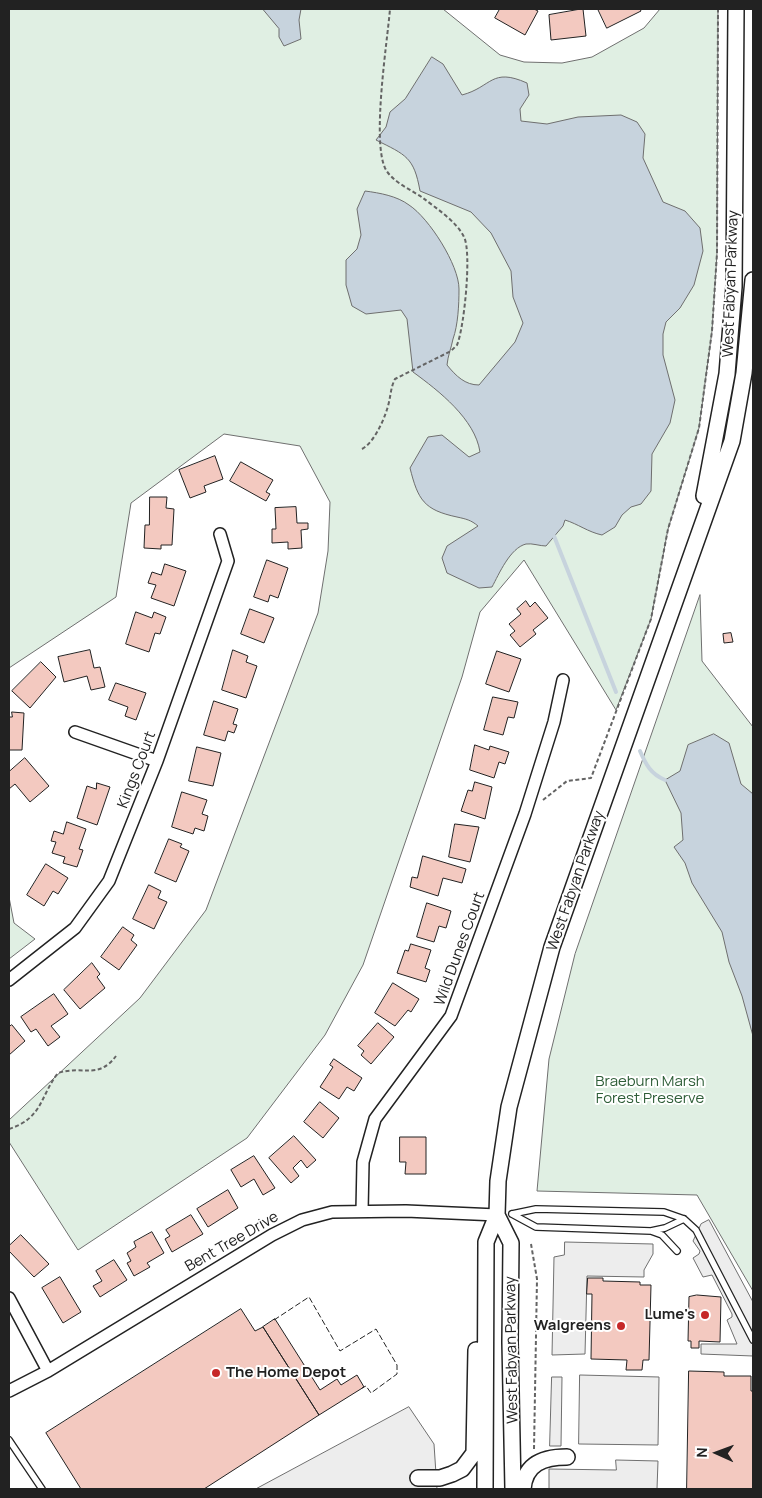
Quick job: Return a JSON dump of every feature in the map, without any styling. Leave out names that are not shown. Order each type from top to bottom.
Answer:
[{"type":"main road","name":"West Fabyan Parkway","points":[[692,557],[727,374],[734,287],[736,9]]},
{"type":"main road","name":"West Fabyan Parkway","points":[[485,1489],[486,1242],[497,1215],[498,1182],[509,1107],[552,947],[732,441],[744,374],[753,280]]},
{"type":"main road","name":"West Fabyan Parkway","points":[[497,1215],[512,1243],[510,1342],[513,1489]]},
{"type":"main road","points":[[418,1478],[440,1478],[452,1474],[462,1469],[474,1453],[476,1339],[485,1297]]},
{"type":"main road","points":[[523,1489],[524,1478],[534,1464],[550,1458],[567,1457]]},
{"type":"street","name":"Kings Court","points":[[9,980],[75,928],[109,881],[157,761],[228,561],[220,534]]},
{"type":"street","name":"Wild Dunes Court","points":[[362,1211],[362,1162],[375,1119],[451,1016],[525,814],[554,722],[563,680]]},
{"type":"street","points":[[75,732],[157,761]]},
{"type":"street","name":"Bent Tree Drive","points":[[9,1391],[48,1371],[272,1235],[302,1220],[332,1212],[362,1211],[497,1215]]},
{"type":"street","points":[[9,1298],[48,1371]]},
{"type":"lane","points":[[684,1219],[665,1228],[651,1230],[536,1227],[512,1214],[536,1209],[664,1212],[684,1219],[696,1230],[753,1340]]},
{"type":"lane","points":[[651,1230],[662,1235],[677,1251]]},
{"type":"lane","points":[[9,1440],[42,1489]]},
{"type":"path","points":[[362,450],[369,446],[387,410],[391,388],[396,379],[451,351],[458,342],[466,285],[465,238],[460,230],[423,198],[390,176],[383,161],[380,124],[390,9]]},
{"type":"path","points":[[525,814],[567,781],[591,778],[651,619],[668,529],[699,428],[712,330],[717,253],[718,9]]},
{"type":"path","points":[[9,1129],[19,1125],[37,1111],[58,1073],[69,1070],[101,1070],[108,1067],[116,1056]]},
{"type":"path","points":[[532,1244],[537,1280],[534,1464]]},
{"type":"green space","points":[[9,9],[443,9],[500,55],[524,62],[562,63],[592,57],[644,28],[660,9],[718,9],[717,253],[712,331],[699,428],[668,529],[651,619],[616,710],[524,560],[480,612],[462,677],[363,965],[325,1035],[247,1138],[78,1250],[9,1142],[9,1120],[140,998],[206,910],[318,613],[328,551],[330,502],[300,446],[224,434],[131,503],[116,597],[9,668]]},
{"type":"green space","name":"Braeburn Marsh Forest Preserve","points":[[700,595],[702,661],[753,727],[753,1291],[697,1195],[537,1191],[549,1059],[575,954]]},
{"type":"green space","points":[[9,897],[14,923],[35,939],[9,959]]},
{"type":"shaded area","points":[[263,9],[301,9],[299,20],[301,39],[284,46],[279,37],[279,29]]},
{"type":"shaded area","points":[[432,57],[443,64],[462,95],[499,78],[506,77],[527,83],[529,95],[520,109],[521,121],[547,124],[578,117],[621,115],[637,122],[645,134],[643,158],[663,202],[685,211],[700,228],[703,251],[694,285],[680,308],[666,322],[663,334],[663,355],[675,400],[670,423],[652,454],[651,491],[641,504],[631,507],[622,515],[615,527],[602,535],[565,520],[563,526],[546,546],[526,544],[520,546],[510,556],[492,587],[479,588],[447,573],[442,558],[447,546],[478,526],[468,520],[437,511],[424,502],[416,488],[410,468],[428,437],[442,435],[469,457],[480,452],[477,440],[471,428],[454,407],[413,372],[407,319],[401,310],[366,314],[352,306],[346,285],[346,260],[357,249],[361,235],[357,209],[365,191],[382,194],[399,199],[417,211],[434,231],[454,268],[459,289],[458,308],[456,328],[447,365],[457,376],[465,382],[479,385],[515,342],[523,323],[513,297],[511,271],[491,233],[471,212],[420,191],[415,171],[407,158],[376,140],[386,127],[390,112],[405,99]]},
{"type":"shaded area","points":[[714,734],[729,743],[741,784],[753,794],[753,1036],[742,996],[729,962],[722,932],[692,883],[685,863],[674,847],[683,840],[681,813],[665,780],[680,771],[688,745]]},
{"type":"shaded area","points":[[709,1220],[753,1302],[753,1356],[701,1354],[701,1344],[737,1344],[727,1320],[732,1317],[732,1314],[712,1275],[703,1277],[693,1258],[700,1251],[693,1241],[701,1224]]},
{"type":"shaded area","points":[[565,1242],[653,1244],[653,1254],[644,1270],[644,1277],[587,1276],[585,1354],[552,1355],[554,1257],[564,1255]]},
{"type":"shaded area","points":[[580,1375],[659,1377],[658,1445],[579,1444]]},
{"type":"shaded area","points":[[552,1377],[562,1377],[561,1446],[550,1446]]},
{"type":"shaded area","points":[[409,1407],[434,1444],[437,1489],[256,1489]]},
{"type":"shaded area","points":[[616,1460],[658,1461],[657,1489],[549,1489],[549,1469],[616,1470]]},
{"type":"building","points":[[500,9],[534,9],[538,11],[525,35],[495,18]]},
{"type":"building","points":[[583,9],[586,36],[551,40],[549,15]]},
{"type":"building","points":[[598,9],[640,9],[641,11],[607,28]]},
{"type":"building","points":[[215,456],[223,479],[204,486],[206,492],[190,498],[179,470]]},
{"type":"building","points":[[241,462],[273,480],[266,492],[270,494],[266,501],[230,481]]},
{"type":"building","points":[[150,497],[167,497],[166,508],[174,509],[172,545],[161,545],[161,549],[144,548],[145,525],[149,525]]},
{"type":"building","points":[[296,507],[297,523],[308,523],[308,529],[301,530],[302,548],[288,549],[288,542],[272,543],[272,529],[276,529],[275,508]]},
{"type":"building","points":[[267,560],[288,568],[278,598],[270,595],[268,602],[254,597]]},
{"type":"building","points":[[165,564],[186,571],[174,606],[151,598],[156,585],[148,583],[152,572],[161,575]]},
{"type":"building","points":[[526,601],[530,607],[535,602],[548,618],[533,630],[536,634],[520,647],[510,635],[515,631],[509,624],[521,614],[517,609]]},
{"type":"building","points":[[250,609],[274,618],[264,643],[241,634]]},
{"type":"building","points":[[136,612],[152,618],[154,612],[166,617],[160,634],[155,633],[149,652],[126,644]]},
{"type":"building","points":[[731,633],[733,642],[724,643],[723,634]]},
{"type":"building","points":[[90,650],[94,668],[100,667],[105,687],[91,690],[87,676],[64,682],[58,657]]},
{"type":"building","points":[[233,650],[248,656],[246,662],[257,666],[246,698],[222,690]]},
{"type":"building","points":[[497,651],[521,659],[509,692],[486,684]]},
{"type":"building","points":[[41,662],[56,677],[30,708],[12,691]]},
{"type":"building","points":[[116,683],[146,693],[136,720],[125,716],[128,707],[109,700]]},
{"type":"building","points":[[493,697],[518,702],[514,718],[508,717],[503,735],[484,730]]},
{"type":"building","points":[[214,701],[238,709],[233,724],[237,725],[234,733],[228,731],[225,741],[204,735]]},
{"type":"building","points":[[12,712],[24,713],[22,750],[9,750],[9,717],[12,717]]},
{"type":"building","points":[[475,745],[489,750],[490,746],[509,752],[505,764],[499,762],[494,778],[470,770]]},
{"type":"building","points":[[197,747],[221,753],[213,786],[189,781]]},
{"type":"building","points":[[25,758],[49,786],[30,802],[15,784],[9,789],[9,772]]},
{"type":"building","points":[[475,782],[492,787],[485,819],[461,811],[468,790],[472,791]]},
{"type":"building","points":[[97,783],[110,787],[97,825],[77,818],[87,786],[96,789]]},
{"type":"building","points":[[182,792],[207,800],[202,814],[208,816],[204,831],[195,828],[193,834],[172,827]]},
{"type":"building","points":[[67,822],[86,829],[79,849],[83,850],[77,867],[63,863],[65,857],[52,853],[56,842],[51,841],[54,831],[63,834]]},
{"type":"building","points":[[455,824],[479,827],[470,862],[449,857]]},
{"type":"building","points":[[169,839],[182,844],[180,847],[189,851],[176,882],[155,873]]},
{"type":"building","points":[[423,856],[466,869],[462,883],[443,878],[438,896],[410,887],[412,877],[417,878]]},
{"type":"building","points":[[46,864],[68,878],[58,894],[53,891],[44,906],[27,895]]},
{"type":"building","points":[[149,885],[161,891],[158,898],[167,902],[154,929],[133,919]]},
{"type":"building","points":[[427,903],[451,911],[446,928],[439,926],[434,942],[417,937]]},
{"type":"building","points":[[123,927],[134,935],[131,940],[137,945],[119,970],[101,957]]},
{"type":"building","points":[[411,944],[431,950],[425,968],[430,970],[426,982],[397,973],[405,950],[408,951]]},
{"type":"building","points":[[92,963],[100,974],[97,977],[105,988],[80,1009],[64,990]]},
{"type":"building","points":[[393,983],[419,999],[411,1012],[408,1010],[395,1026],[375,1013]]},
{"type":"building","points":[[54,994],[68,1014],[51,1026],[60,1037],[48,1046],[36,1029],[31,1032],[21,1017]]},
{"type":"building","points":[[378,1023],[394,1037],[371,1064],[361,1055],[364,1051],[358,1046]]},
{"type":"building","points":[[12,1025],[25,1041],[9,1055],[9,1027]]},
{"type":"building","points":[[334,1059],[362,1078],[354,1091],[347,1087],[339,1099],[320,1087],[333,1067],[330,1065]]},
{"type":"building","points":[[320,1102],[339,1118],[323,1138],[304,1122]]},
{"type":"building","points":[[294,1136],[316,1160],[307,1168],[301,1160],[293,1168],[299,1176],[291,1183],[269,1158]]},
{"type":"building","points":[[400,1137],[426,1137],[426,1174],[405,1174],[406,1162],[400,1162]]},
{"type":"building","points":[[254,1156],[275,1188],[263,1195],[254,1179],[241,1187],[231,1170]]},
{"type":"building","points":[[228,1190],[238,1208],[208,1227],[197,1209]]},
{"type":"building","points":[[191,1215],[203,1234],[172,1252],[165,1239],[170,1236],[166,1230]]},
{"type":"building","points":[[152,1232],[164,1253],[147,1263],[150,1267],[134,1276],[127,1263],[131,1261],[127,1253],[136,1247],[134,1242]]},
{"type":"building","points":[[21,1235],[49,1264],[34,1277],[9,1251],[9,1246]]},
{"type":"building","points":[[114,1260],[127,1280],[100,1297],[93,1286],[102,1281],[96,1271]]},
{"type":"building","points":[[60,1277],[81,1312],[63,1323],[42,1288]]},
{"type":"building","name":"Walgreens","points":[[588,1278],[603,1278],[603,1281],[640,1282],[640,1285],[651,1285],[649,1360],[643,1360],[642,1370],[626,1370],[627,1360],[591,1359],[592,1294],[587,1294]]},
{"type":"building","points":[[697,1295],[721,1297],[720,1342],[699,1341],[699,1348],[691,1348],[691,1341],[688,1341],[689,1297]]},
{"type":"building","name":"The Home Depot","points":[[241,1309],[255,1331],[263,1327],[319,1415],[204,1489],[81,1489],[46,1433]]},
{"type":"building","points":[[275,1319],[320,1390],[337,1379],[341,1385],[357,1375],[364,1387],[319,1415],[263,1327]]},
{"type":"building","points":[[689,1371],[724,1372],[724,1376],[751,1376],[751,1391],[753,1391],[753,1489],[687,1489]]},
{"type":"waterway","points":[[554,536],[616,692]]},
{"type":"waterway","points":[[640,751],[649,769],[665,780]]},
{"type":"fence","points":[[274,1320],[309,1297],[340,1351],[376,1329],[397,1365],[397,1374],[371,1393],[366,1386],[362,1388]]},
{"type":"place","name":"Lume's","points":[[705,1315]]},
{"type":"place","name":"Walgreens","points":[[621,1326]]},
{"type":"place","name":"The Home Depot","points":[[216,1373]]}]
